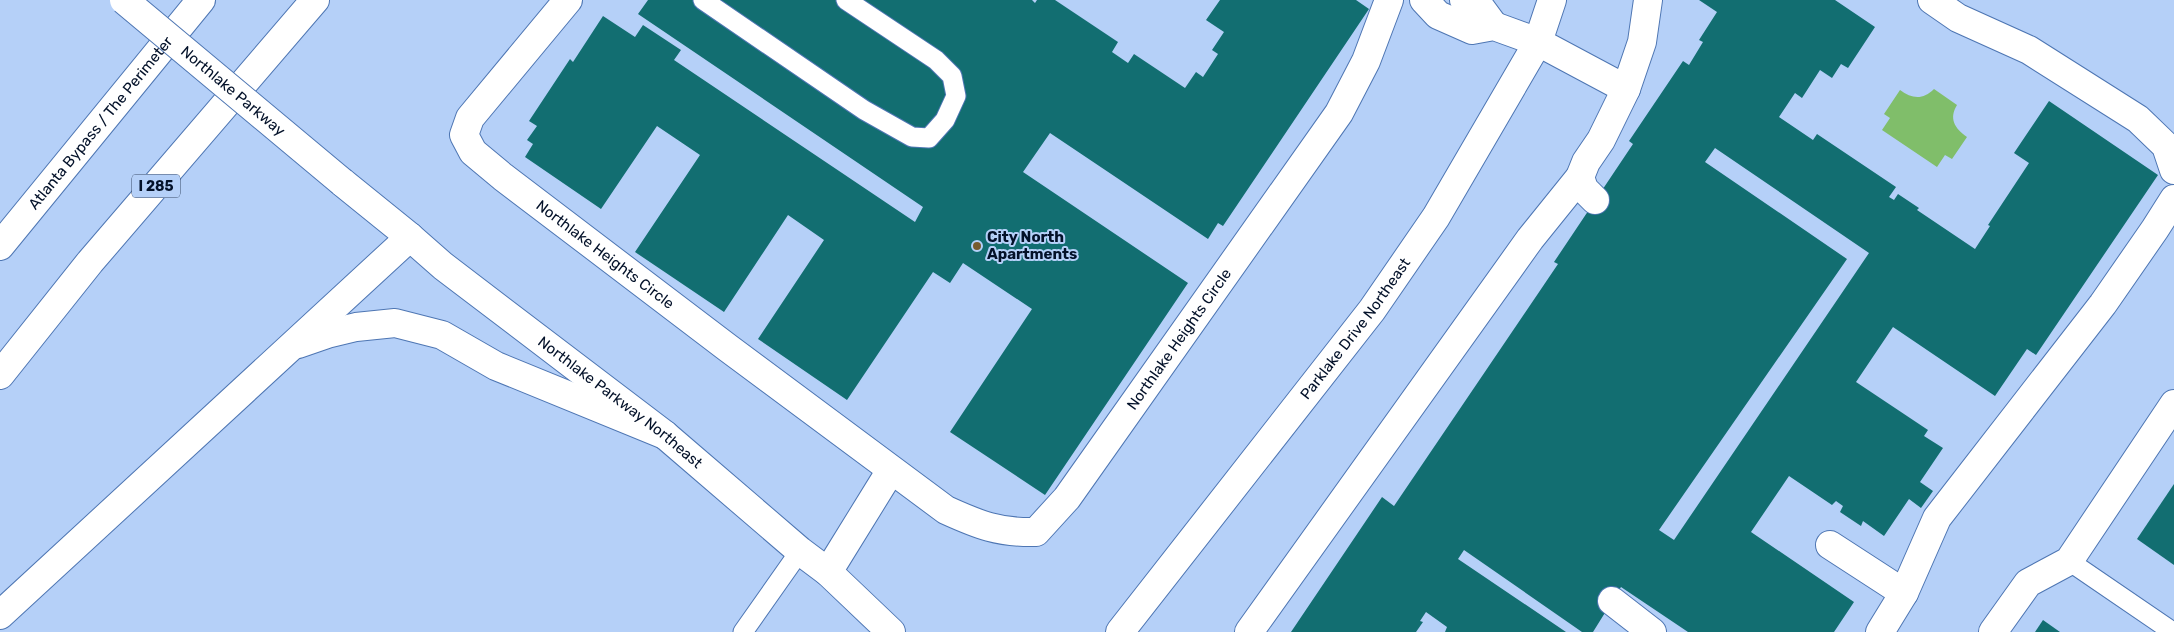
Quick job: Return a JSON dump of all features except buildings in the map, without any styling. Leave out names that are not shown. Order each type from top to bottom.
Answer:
[{"type":"main road","name":"Northlake Parkway","points":[[124,0],[342,182]]},
{"type":"main road","name":"Atlanta Bypass / The Perimeter","points":[[0,246],[201,0]]},
{"type":"main road","name":"I 285","points":[[0,375],[90,262],[316,0]]},
{"type":"main road","name":"Northlake Heights Circle","points":[[568,0],[470,118],[464,135],[474,152],[511,183],[728,348],[946,510],[981,526],[1013,533],[1036,532],[1067,498],[1339,113],[1366,61],[1389,0]]},
{"type":"main road","points":[[1424,0],[1438,15],[1472,30],[1494,26],[1538,42],[1626,89]]},
{"type":"main road","points":[[1464,0],[1480,7],[1494,26]]},
{"type":"main road","name":"Parklake Drive Northeast","points":[[1120,632],[1372,310],[1436,218],[1538,42],[1552,0]]},
{"type":"main road","points":[[1249,632],[1530,239],[1580,177],[1586,162],[1601,140],[1626,89],[1642,42],[1648,0]]},
{"type":"main road","points":[[1932,0],[1958,18],[2029,50],[2138,119],[2166,146],[2174,170]]},
{"type":"main road","points":[[1580,177],[1584,189],[1595,200]]},
{"type":"main road","name":"Northlake Parkway Northeast","points":[[342,182],[443,266],[664,435],[800,551],[828,572],[891,632]]},
{"type":"main road","points":[[1880,632],[1904,593],[1937,518],[2103,304],[2174,199]]},
{"type":"main road","points":[[0,615],[410,237]]},
{"type":"main road","points":[[290,347],[327,334],[356,327],[395,323],[442,335],[496,366],[664,435]]},
{"type":"main road","points":[[1993,632],[2028,583],[2070,561],[2174,404]]},
{"type":"main road","points":[[828,572],[891,470]]},
{"type":"main road","points":[[1830,544],[1904,593]]},
{"type":"main road","points":[[1612,601],[1652,632]]},
{"type":"lane","points":[[704,0],[864,110],[912,137],[929,138],[946,120],[956,96],[952,76],[936,60],[846,0]]},
{"type":"lane","points":[[743,632],[800,551]]},
{"type":"lane","points":[[2070,561],[2173,632]]},
{"type":"shaded area","points":[[1934,89],[1957,105],[1953,114],[1954,123],[1967,137],[1952,159],[1945,155],[1937,167],[1882,130],[1890,118],[1884,114],[1900,90],[1913,97],[1922,97]]},
{"type":"place","name":"City North Apartments","points":[[977,246]]}]
